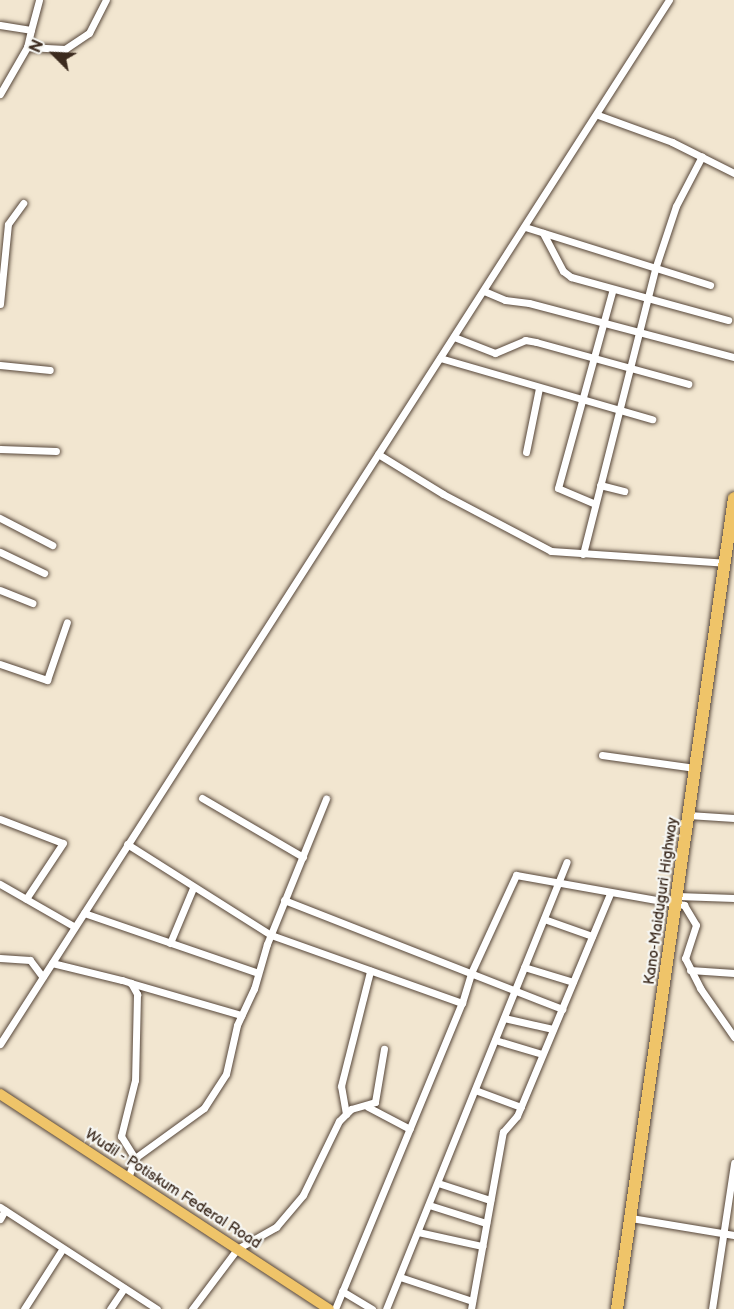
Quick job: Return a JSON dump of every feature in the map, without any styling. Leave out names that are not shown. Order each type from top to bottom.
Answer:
[{"type":"highway","name":"Kano-Maiduguri Highway","points":[[618,1309],[734,498]]},
{"type":"main road","name":"Wudil - Potiskum Federal Road","points":[[0,1094],[329,1309]]},
{"type":"street","points":[[0,94],[27,47],[39,0]]},
{"type":"street","points":[[27,47],[65,49],[89,33],[106,0]]},
{"type":"street","points":[[0,1044],[598,115],[669,0]]},
{"type":"street","points":[[0,25],[31,30]]},
{"type":"street","points":[[598,115],[702,156],[734,173]]},
{"type":"street","points":[[583,554],[593,503],[621,411],[655,269],[676,206],[702,156]]},
{"type":"street","points":[[0,304],[8,224],[23,203]]},
{"type":"street","points":[[525,227],[711,285]]},
{"type":"street","points":[[543,233],[566,274],[728,320]]},
{"type":"street","points":[[593,503],[558,488],[613,289]]},
{"type":"street","points":[[484,291],[505,300],[529,303],[639,335],[734,357]]},
{"type":"street","points":[[454,337],[495,353],[525,340],[631,371],[688,384]]},
{"type":"street","points":[[440,358],[539,388],[652,418]]},
{"type":"street","points":[[0,365],[51,370]]},
{"type":"street","points":[[526,452],[539,388]]},
{"type":"street","points":[[0,449],[56,451]]},
{"type":"street","points":[[378,454],[443,494],[551,551],[725,563]]},
{"type":"street","points":[[600,485],[624,491]]},
{"type":"street","points":[[0,518],[52,544]]},
{"type":"street","points":[[0,552],[44,573]]},
{"type":"street","points":[[0,590],[32,603]]},
{"type":"street","points":[[0,664],[47,680],[67,622]]},
{"type":"street","points":[[602,755],[695,768]]},
{"type":"street","points":[[202,798],[303,857]]},
{"type":"street","points":[[128,1178],[135,1158],[184,1126],[216,1093],[226,1074],[241,1015],[284,900],[326,799]]},
{"type":"street","points":[[688,815],[734,818]]},
{"type":"street","points":[[0,819],[63,843],[26,899]]},
{"type":"street","points":[[128,844],[193,888],[271,935],[462,1003]]},
{"type":"street","points":[[386,1309],[567,862]]},
{"type":"street","points":[[335,1309],[462,1003],[471,973],[516,874],[610,894],[676,899],[734,898]]},
{"type":"street","points":[[0,884],[75,927]]},
{"type":"street","points":[[170,943],[193,888]]},
{"type":"street","points":[[471,1309],[503,1132],[521,1107],[610,894]]},
{"type":"street","points":[[676,899],[687,909],[695,922],[685,951],[690,970],[734,1037]]},
{"type":"street","points":[[284,900],[471,973],[514,993],[562,1009]]},
{"type":"street","points":[[84,913],[258,973]]},
{"type":"street","points":[[544,919],[592,936]]},
{"type":"street","points":[[0,958],[30,960],[43,977]]},
{"type":"street","points":[[52,963],[241,1015]]},
{"type":"street","points":[[524,967],[573,982]]},
{"type":"street","points":[[690,970],[734,973]]},
{"type":"street","points":[[346,1114],[340,1086],[370,971]]},
{"type":"street","points":[[130,983],[137,994],[139,1029],[135,1080],[121,1136],[135,1158]]},
{"type":"street","points":[[504,1018],[553,1029]]},
{"type":"street","points":[[495,1040],[542,1054]]},
{"type":"street","points":[[192,1309],[237,1249],[265,1235],[288,1214],[303,1195],[346,1114],[351,1109],[368,1107],[375,1102],[384,1049]]},
{"type":"street","points":[[475,1090],[521,1107]]},
{"type":"street","points":[[368,1107],[410,1129]]},
{"type":"street","points":[[712,1309],[734,1163]]},
{"type":"street","points":[[438,1183],[490,1200]]},
{"type":"street","points":[[429,1205],[486,1223]]},
{"type":"street","points":[[0,1219],[3,1208],[157,1309]]},
{"type":"street","points":[[631,1218],[734,1235]]},
{"type":"street","points":[[418,1232],[482,1246]]},
{"type":"street","points":[[24,1309],[63,1248]]},
{"type":"street","points":[[400,1277],[472,1301]]},
{"type":"street","points":[[110,1309],[124,1288]]},
{"type":"street","points":[[342,1291],[372,1309]]}]
